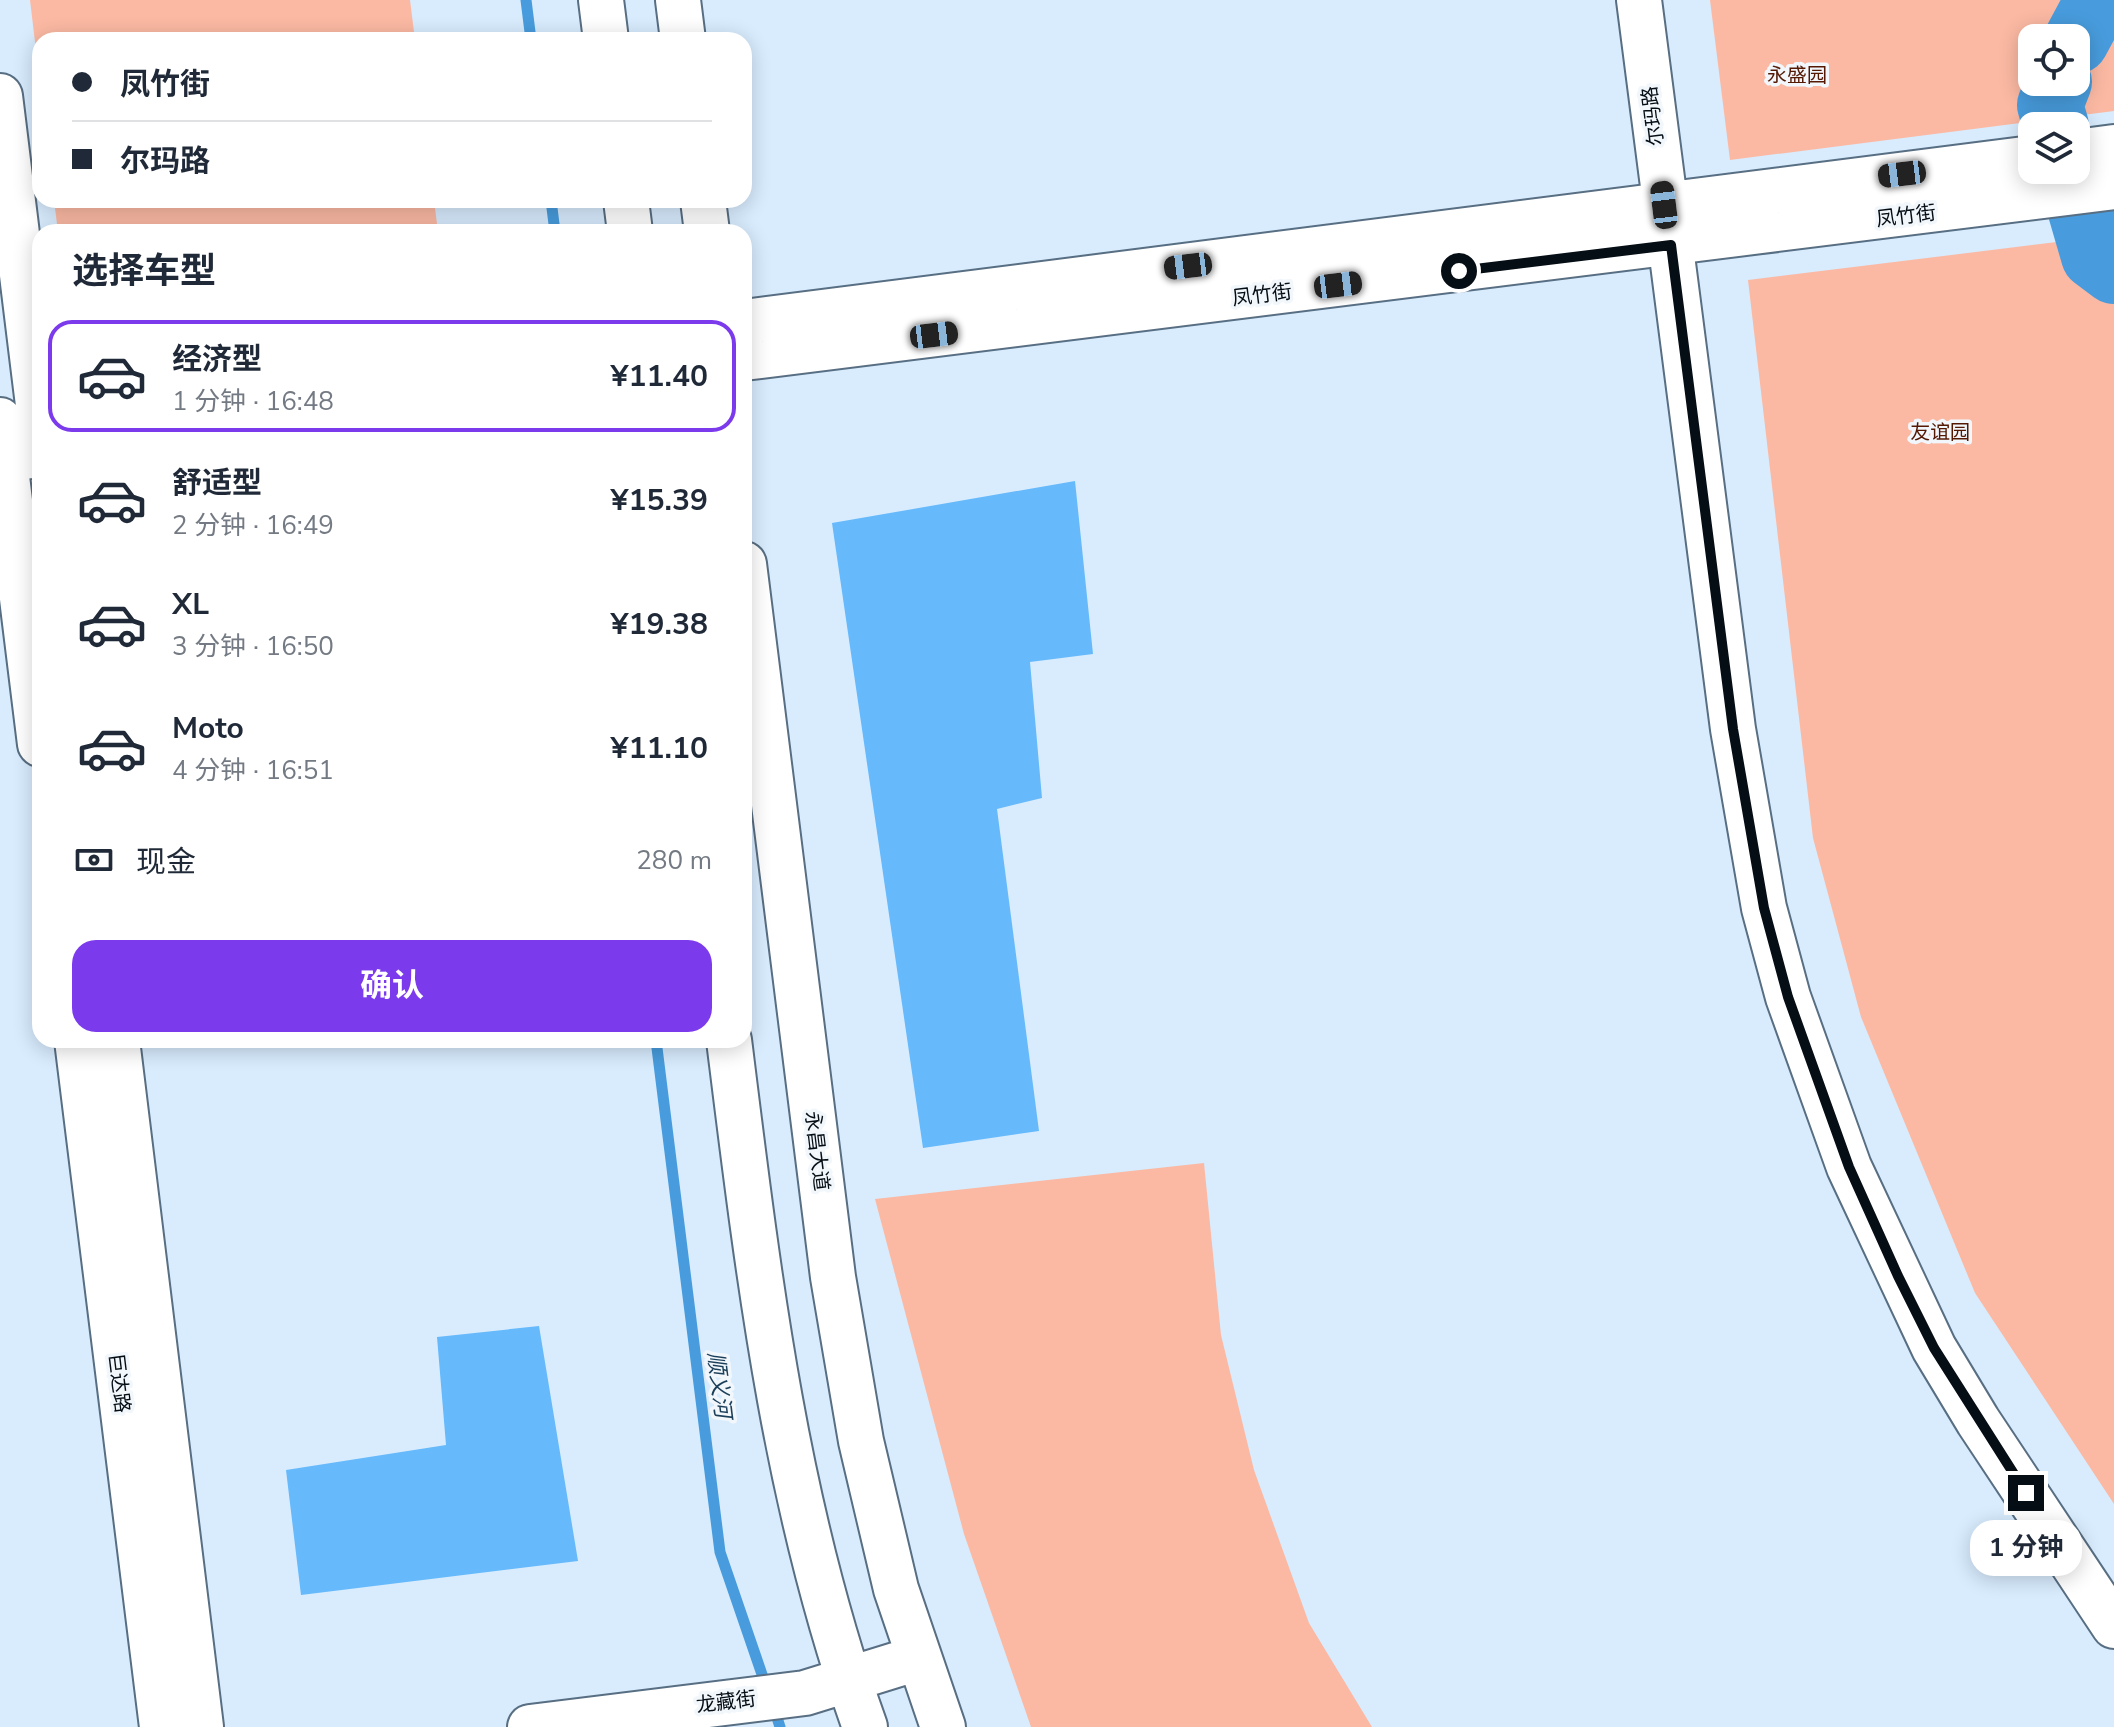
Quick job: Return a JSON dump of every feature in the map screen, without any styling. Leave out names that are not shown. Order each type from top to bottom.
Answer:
[{"type":"street","points":[[601,0],[605,32]]},
{"type":"street","points":[[678,0],[682,32]]},
{"type":"street","name":"尔玛路","points":[[1639,0],[1733,729],[1764,908],[1788,997],[1849,1167],[1934,1348],[1978,1421],[2114,1626]]},
{"type":"street","points":[[0,96],[32,619]]},
{"type":"street","points":[[2090,150],[2114,147]]},
{"type":"street","name":"凤竹街","points":[[752,357],[2018,174]]},
{"type":"street","name":"凤竹街","points":[[2090,183],[2114,187]]},
{"type":"street","name":"凤竹街","points":[[752,321],[1667,225]]},
{"type":"street","name":"永昌大道","points":[[752,628],[833,1277],[861,1441],[896,1589],[918,1658],[934,1725]]},
{"type":"street","name":"巨达路","points":[[78,1048],[162,1727]]},
{"type":"street","name":"巨达路","points":[[118,1048],[201,1727]]},
{"type":"street","points":[[730,1048],[760,1289],[789,1456],[824,1608],[865,1727]]},
{"type":"street","name":"龙藏街","points":[[530,1727],[805,1693],[918,1658]]},
{"type":"green space","points":[[30,0],[410,0],[414,32],[34,32]]},
{"type":"green space","name":"永盛园","points":[[1710,0],[2114,0],[2114,111],[2090,114],[2018,112],[2018,123],[1730,160]]},
{"type":"green space","points":[[55,208],[435,208],[437,224],[57,224]]},
{"type":"green space","name":"友谊园","points":[[2114,235],[2114,1504],[1975,1293],[1861,1017],[1813,838],[1748,280]]},
{"type":"green space","points":[[1204,1163],[1221,1335],[1254,1470],[1309,1623],[1372,1727],[1031,1727],[964,1534],[875,1199]]},
{"type":"building","points":[[1075,481],[1093,654],[1030,662],[1042,798],[997,809],[1039,1131],[923,1148],[832,523]]},
{"type":"building","points":[[539,1326],[578,1561],[301,1595],[286,1470],[446,1445],[437,1337]]},
{"type":"waterway","name":"顺义河","points":[[526,0],[530,32]]},
{"type":"waterway","points":[[2085,24],[2098,0]]},
{"type":"waterway","points":[[2052,112],[2050,105],[2054,96]]},
{"type":"waterway","points":[[2073,184],[2094,256],[2114,271]]},
{"type":"waterway","name":"顺义河","points":[[552,208],[554,224]]},
{"type":"waterway","name":"顺义河","points":[[657,1048],[720,1552],[767,1689]]},
{"type":"waterway","name":"顺义河","points":[[773,1705],[780,1727]]},
{"type":"route","points":[[1459,271],[1671,245],[1733,729],[1764,908],[1788,997],[1818,1088],[1849,1167],[1898,1276],[1934,1348],[2026,1493]]}]
